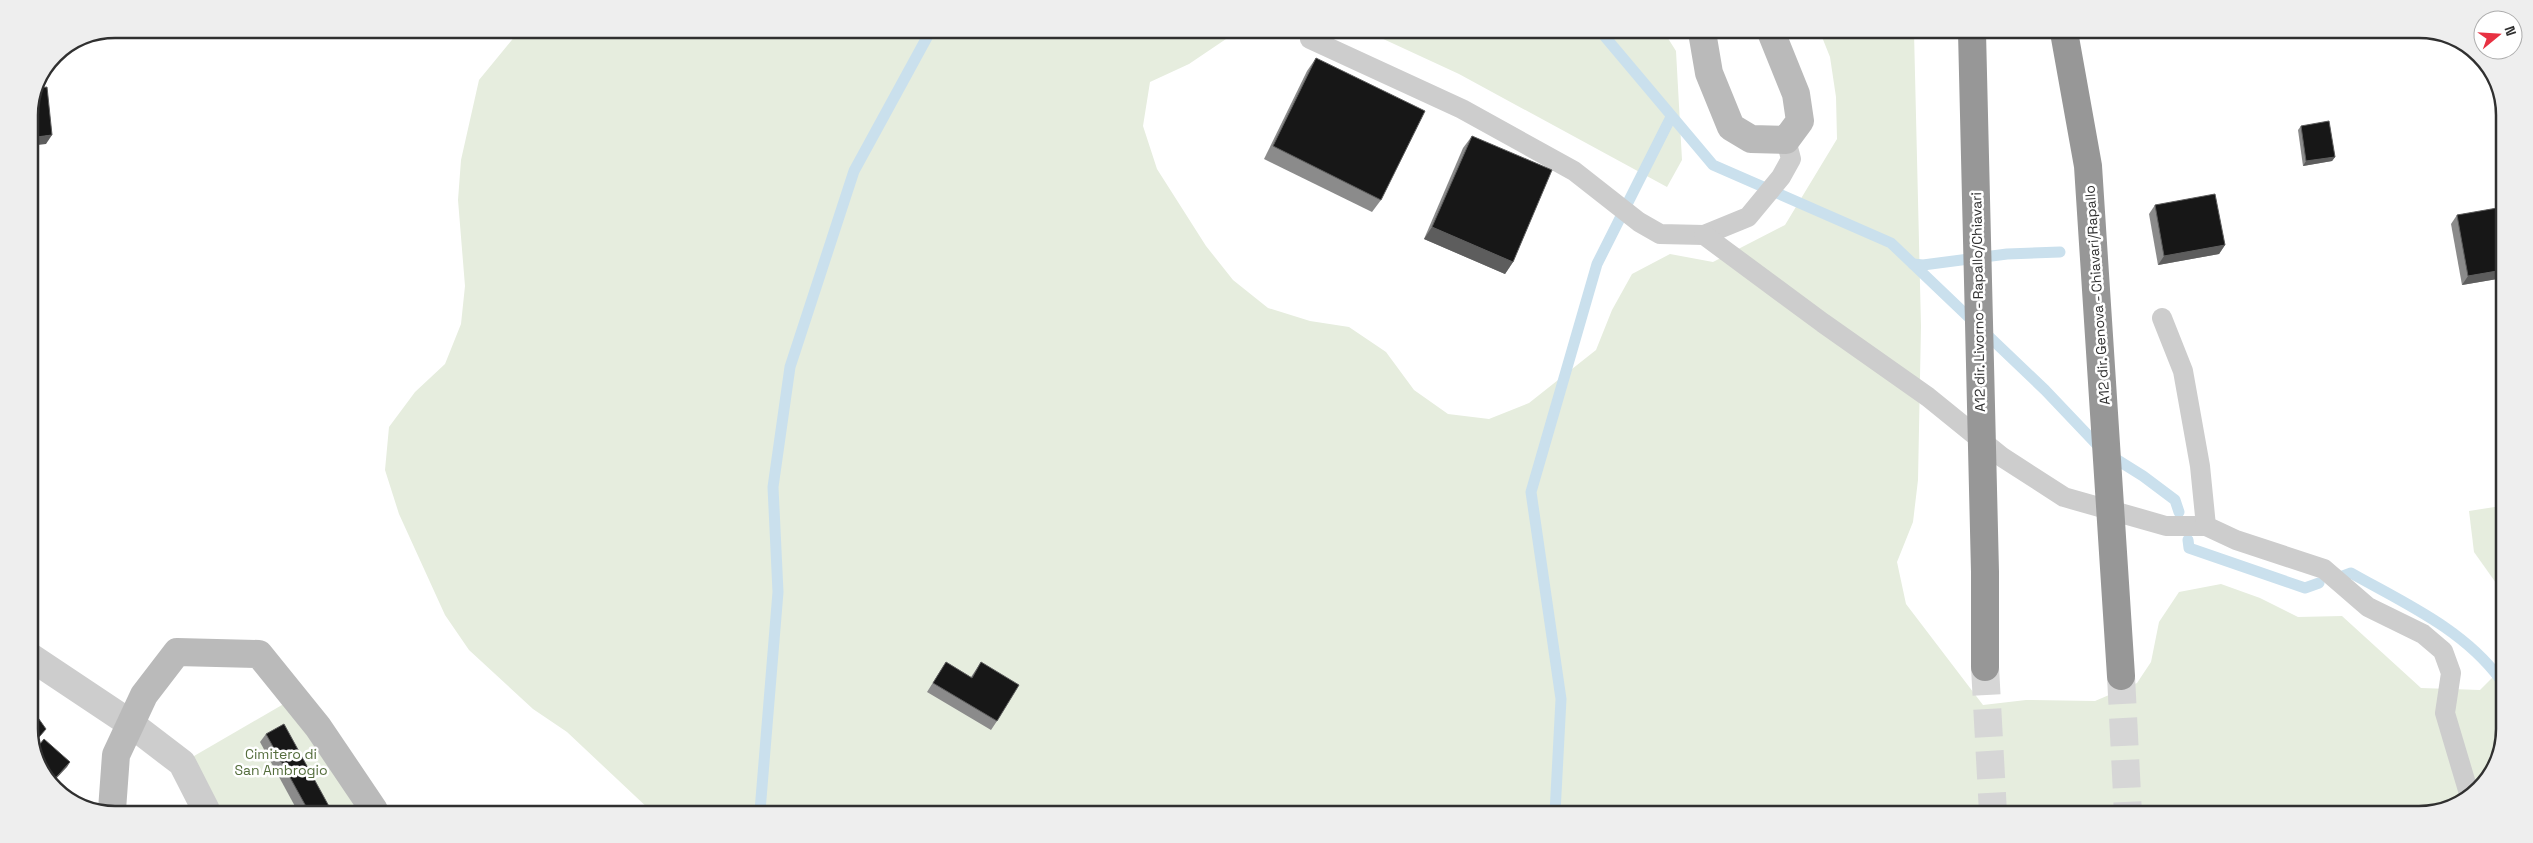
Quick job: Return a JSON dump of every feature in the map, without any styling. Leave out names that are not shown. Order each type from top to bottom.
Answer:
[{"type":"highway","name":"A12 dir. Livorno - Rapallo/Chiavari","points":[[1972,38],[1985,572],[1985,667]]},
{"type":"highway","name":"A12 dir. Genova - Chiavari/Rapallo","points":[[2065,38],[2088,166],[2115,559],[2121,676]]},
{"type":"street","points":[[1703,38],[1709,73],[1731,127],[1751,139],[1786,140],[1800,121],[1796,94],[1773,38]]},
{"type":"street","points":[[112,806],[116,755],[144,695],[177,652],[259,654],[318,727],[371,806]]},
{"type":"street","points":[[38,662],[131,724],[182,763],[204,806]]},
{"type":"lane","points":[[1310,39],[1462,109],[1574,172],[1639,222],[1660,234],[1704,235],[1748,217],[1781,177],[1791,159],[1786,140]]},
{"type":"lane","points":[[1704,235],[1823,323],[1928,396],[2002,457],[2064,497],[2166,526],[2206,526],[2236,540],[2324,569],[2368,607],[2423,634],[2443,651],[2452,673],[2445,713],[2467,788]]},
{"type":"lane","points":[[2162,318],[2183,371],[2200,466],[2206,526]]},
{"type":"green space","points":[[513,38],[1229,38],[1189,64],[1150,82],[1143,126],[1157,169],[1206,246],[1233,280],[1268,308],[1310,321],[1349,327],[1386,352],[1414,390],[1448,414],[1489,419],[1529,403],[1596,350],[1612,310],[1632,274],[1670,254],[1713,262],[1785,225],[1837,139],[1836,97],[1830,57],[1822,38],[1914,38],[1921,326],[1918,480],[1913,522],[1897,562],[1906,604],[1983,705],[2026,700],[2095,701],[2137,683],[2151,662],[2159,622],[2179,592],[2221,584],[2260,598],[2298,617],[2342,616],[2421,688],[2480,690],[2496,674],[2496,729],[2490,758],[2483,771],[2465,790],[2443,801],[2419,806],[646,806],[567,732],[533,709],[469,650],[445,615],[399,514],[385,470],[389,427],[415,392],[445,364],[461,324],[465,286],[458,200],[461,160],[479,80]]},
{"type":"green space","points":[[1381,38],[1668,38],[1676,51],[1682,160],[1667,187],[1459,74]]},
{"type":"green space","points":[[2496,507],[2496,583],[2474,552],[2469,511]]},
{"type":"green space","name":"Cimitero di San Ambrogio","points":[[294,698],[370,806],[204,806],[182,763]]},
{"type":"building","points":[[1316,58],[1425,111],[1381,200],[1273,146]]},
{"type":"building","points":[[47,87],[52,135],[38,137],[39,99],[42,88]]},
{"type":"building","points":[[2329,121],[2335,157],[2306,161],[2301,126]]},
{"type":"building","points":[[1472,136],[1552,170],[1513,262],[1432,227]]},
{"type":"building","points":[[2215,194],[2225,245],[2164,256],[2155,205]]},
{"type":"building","points":[[2495,208],[2495,271],[2468,276],[2457,215]]},
{"type":"building","points":[[946,662],[972,678],[981,662],[1019,685],[997,721],[933,683]]},
{"type":"building","points":[[38,718],[46,729],[38,738]]},
{"type":"building","points":[[284,724],[329,806],[306,806],[266,734]]},
{"type":"building","points":[[44,739],[70,762],[56,778],[43,758],[39,745]]},
{"type":"waterway","points":[[760,806],[778,592],[773,487],[790,367],[854,171],[927,38]]},
{"type":"waterway","points":[[1606,38],[1713,165],[1891,243],[2045,390],[2103,451],[2143,476],[2175,500],[2179,512]]},
{"type":"waterway","points":[[1555,806],[1561,699],[1531,492],[1597,264],[1671,117]]},
{"type":"waterway","points":[[1913,264],[1923,265],[2007,254],[2060,252]]},
{"type":"waterway","points":[[2188,540],[2189,548],[2305,588],[2319,583]]},
{"type":"waterway","points":[[2343,576],[2351,573],[2432,618],[2469,646],[2496,674]]},
{"type":"tunnel","points":[[1985,667],[1993,806]]},
{"type":"tunnel","points":[[2121,676],[2128,806]]}]
